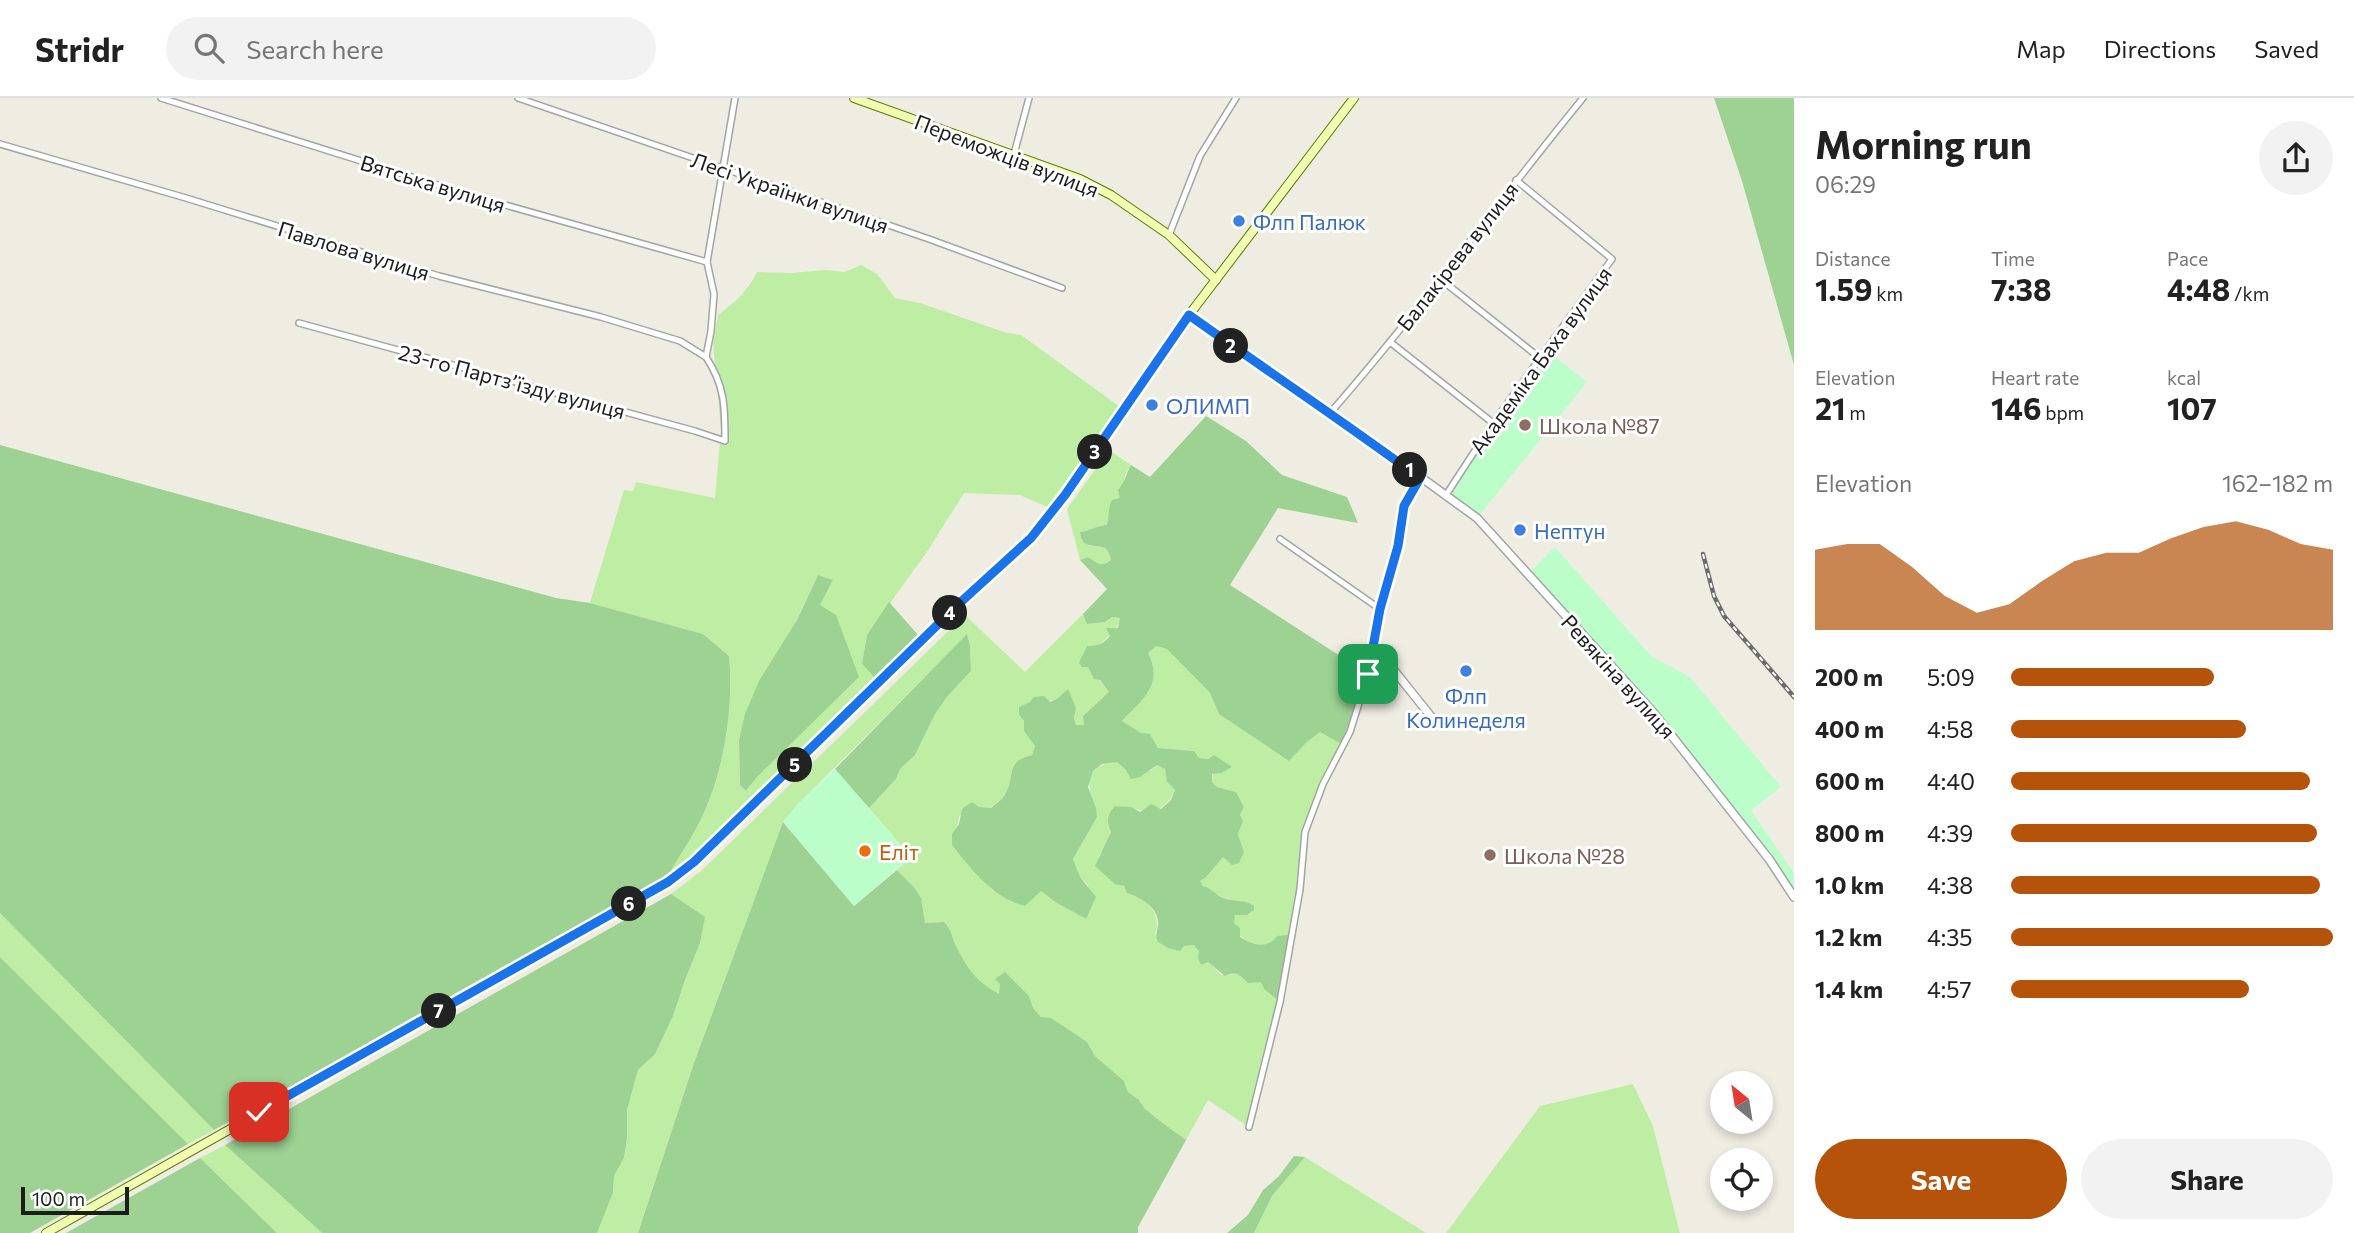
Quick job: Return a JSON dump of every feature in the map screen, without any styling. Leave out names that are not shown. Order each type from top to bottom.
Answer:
[{"type":"main road","name":"Переможців вулиця","points":[[854,98],[1080,179],[1111,195],[1169,235],[1216,281]]},
{"type":"main road","points":[[46,1233],[668,882],[694,862],[963,600],[1031,538],[1065,495],[1189,315],[1354,98]]},
{"type":"street","name":"Вятська вулиця","points":[[161,98],[463,193],[707,262]]},
{"type":"street","name":"Лесі Українки вулиця","points":[[518,98],[1062,288]]},
{"type":"street","points":[[706,357],[714,294],[707,262],[735,98]]},
{"type":"street","points":[[1014,154],[1028,98]]},
{"type":"street","points":[[1169,235],[1200,156],[1236,98]]},
{"type":"street","name":"Балакірева вулиця","points":[[1331,412],[1390,342],[1583,98]]},
{"type":"street","name":"Павлова вулиця","points":[[0,144],[439,276],[601,317],[680,341],[706,357]]},
{"type":"street","name":"Академіка Баха вулиця","points":[[1446,495],[1493,423],[1612,259],[1516,180]]},
{"type":"street","points":[[1439,278],[1540,358]]},
{"type":"street","name":"Ревякіна вулиця","points":[[1189,315],[1264,369],[1331,412],[1477,519],[1653,712],[1769,859],[1794,897]]},
{"type":"street","name":"23-го Партз’їзду вулиця","points":[[299,323],[725,441],[725,404],[717,375],[706,357]]},
{"type":"street","points":[[1390,342],[1493,423]]},
{"type":"street","points":[[1250,1127],[1280,1002],[1300,889],[1304,831],[1323,784],[1350,732],[1368,674],[1380,609],[1398,546],[1404,506],[1420,478]]},
{"type":"street","points":[[1280,539],[1380,609]]},
{"type":"street","points":[[1373,644],[1433,719]]},
{"type":"green space","points":[[1714,98],[1794,98],[1794,365],[1742,181]]},
{"type":"green space","points":[[861,265],[877,274],[895,298],[920,303],[1007,333],[1021,335],[1120,407],[1047,507],[1020,495],[964,493],[927,552],[867,635],[862,664],[875,678],[690,858],[669,874],[697,826],[716,781],[726,739],[730,696],[729,656],[703,634],[590,603],[624,490],[633,491],[636,482],[715,498],[721,430],[713,343],[718,315],[750,285],[757,272],[845,272]],"holes":[[[818,575],[833,580],[820,605],[803,730],[746,791],[740,785],[739,741]]]},
{"type":"green space","points":[[1546,350],[1587,382],[1477,518],[1446,495]]},
{"type":"green space","points":[[1206,416],[1246,441],[1282,475],[1347,497],[1358,523],[1278,508],[1230,585],[1368,674],[1343,745],[1320,732],[1289,761],[1219,714],[1210,693],[1167,649],[1156,646],[1148,653],[1154,673],[1149,690],[1122,721],[1141,733],[1150,734],[1158,748],[1194,751],[1199,758],[1208,759],[1214,755],[1232,767],[1212,774],[1212,782],[1217,787],[1236,792],[1244,807],[1240,815],[1243,821],[1238,834],[1244,852],[1239,863],[1232,865],[1223,857],[1200,881],[1203,886],[1221,897],[1254,906],[1254,910],[1247,915],[1235,915],[1234,923],[1240,928],[1240,937],[1245,940],[1264,945],[1277,936],[1287,935],[1294,928],[1280,1002],[1264,989],[1261,982],[1248,983],[1235,974],[1225,976],[1208,962],[1201,965],[1199,951],[1194,945],[1184,946],[1180,951],[1158,942],[1158,919],[1152,908],[1138,897],[1127,893],[1124,886],[1115,884],[1095,866],[1111,832],[1108,818],[1115,806],[1131,807],[1140,812],[1151,804],[1161,809],[1171,800],[1175,790],[1167,782],[1165,769],[1157,765],[1140,777],[1131,779],[1117,762],[1102,764],[1093,771],[1088,787],[1097,817],[1073,859],[1080,877],[1096,897],[1086,919],[1041,891],[1025,906],[1003,897],[984,882],[952,845],[952,834],[959,824],[962,809],[972,802],[979,807],[991,808],[1008,789],[1017,762],[1032,755],[1035,746],[1024,731],[1019,707],[1034,697],[1044,696],[1050,702],[1068,689],[1076,708],[1076,725],[1084,725],[1083,716],[1109,692],[1100,680],[1094,679],[1088,667],[1082,667],[1079,663],[1087,646],[1105,641],[1110,636],[1106,628],[1118,628],[1120,618],[1112,617],[1105,622],[1087,624],[1083,614],[1107,589],[1080,560],[1088,557],[1102,564],[1111,560],[1104,548],[1084,543],[1080,532],[1107,525],[1110,504],[1112,500],[1120,498],[1118,490],[1131,465],[1150,477]]},
{"type":"green space","points":[[0,445],[556,598],[590,603],[703,634],[729,656],[730,696],[726,739],[716,781],[694,833],[669,874],[662,879],[214,1130],[0,913]]},
{"type":"green space","points":[[1109,450],[1131,465],[1125,475],[1120,499],[1107,526],[1081,532],[1090,546],[1104,546],[1110,551],[1111,560],[1102,564],[1088,557],[1080,560],[1067,509]]},
{"type":"green space","points":[[1555,547],[1651,656],[1690,677],[1781,787],[1751,810],[1794,873],[1794,897],[1653,712],[1527,575]]},
{"type":"green space","points":[[818,575],[833,580],[820,605],[836,615],[859,677],[746,791],[740,785],[739,741],[745,714],[759,681],[797,620]]},
{"type":"green space","points":[[889,602],[919,636],[875,678],[862,664],[867,635]]},
{"type":"green space","points":[[1083,614],[1088,624],[1105,622],[1112,617],[1121,618],[1114,630],[1097,647],[1088,667],[1109,692],[1083,716],[1084,725],[1076,725],[1076,708],[1058,698],[1019,707],[1025,731],[1035,746],[1032,755],[1023,758],[1014,766],[1008,789],[1000,801],[990,808],[979,807],[959,816],[952,845],[991,889],[1012,902],[1034,897],[1041,891],[1086,919],[1088,885],[1080,877],[1073,859],[1097,817],[1091,797],[1092,774],[1105,764],[1117,762],[1126,770],[1150,771],[1157,765],[1166,769],[1167,782],[1175,790],[1169,800],[1163,806],[1149,810],[1115,806],[1108,818],[1111,831],[1105,848],[1098,857],[1127,893],[1152,908],[1157,920],[1155,935],[1184,946],[1194,945],[1221,975],[1239,974],[1262,982],[1264,989],[1280,1002],[1249,1127],[1208,1100],[1186,1140],[1145,1109],[1139,1100],[1128,1092],[1124,1081],[1095,1056],[1087,1042],[1041,1017],[1033,1008],[1029,996],[1000,984],[1000,995],[977,979],[961,959],[944,922],[925,923],[914,887],[897,870],[911,857],[869,808],[896,779],[900,769],[915,755],[935,714],[971,671],[967,635],[783,822],[694,1063],[638,1233],[597,1233],[613,1193],[614,1176],[624,1158],[627,1110],[638,1070],[655,1054],[673,1016],[700,943],[704,917],[671,894],[701,871],[965,615],[1025,672]]},
{"type":"green space","points":[[967,634],[971,671],[935,714],[915,755],[900,769],[896,779],[869,808],[835,769]]},
{"type":"green space","points":[[1156,646],[1167,649],[1210,693],[1219,714],[1289,761],[1320,732],[1343,745],[1305,831],[1294,928],[1273,944],[1253,944],[1241,936],[1234,926],[1236,914],[1248,902],[1221,896],[1208,890],[1200,881],[1224,856],[1244,852],[1238,834],[1244,807],[1236,792],[1217,787],[1212,782],[1214,755],[1208,759],[1199,758],[1194,751],[1158,748],[1150,734],[1141,734],[1122,721],[1149,690],[1154,673],[1148,653]]},
{"type":"green space","points":[[835,769],[911,857],[854,906],[783,822]]},
{"type":"green space","points":[[783,822],[854,906],[897,870],[921,898],[925,923],[944,922],[965,962],[978,979],[999,994],[1000,984],[995,979],[1005,972],[1029,996],[1033,1008],[1041,1017],[1051,1018],[1087,1042],[1095,1056],[1124,1081],[1128,1092],[1139,1100],[1145,1109],[1186,1140],[1138,1227],[1138,1233],[638,1233],[694,1063]]},
{"type":"green space","points":[[671,894],[705,917],[700,943],[673,1016],[655,1054],[638,1070],[627,1110],[624,1158],[614,1176],[613,1193],[597,1233],[322,1233],[225,1145]]},
{"type":"green space","points":[[0,913],[214,1130],[188,1144],[0,957]]},
{"type":"green space","points":[[0,957],[188,1144],[30,1233],[0,1233]]},
{"type":"green space","points":[[1633,1084],[1653,1126],[1680,1233],[1446,1233],[1540,1106]]},
{"type":"green space","points":[[225,1145],[322,1233],[277,1233],[200,1158]]},
{"type":"green space","points":[[1294,1156],[1305,1157],[1272,1196],[1254,1233],[1227,1233],[1248,1215],[1263,1190],[1279,1176]]},
{"type":"green space","points":[[1305,1157],[1426,1233],[1254,1233],[1272,1196]]},
{"type":"green space","points":[[200,1158],[277,1233],[66,1233]]},
{"type":"railway","points":[[1703,554],[1714,596],[1724,616],[1794,697]]},
{"type":"place","name":"Флп Палюк","points":[[1239,221]]},
{"type":"place","name":"ОЛИМП","points":[[1152,405]]},
{"type":"place","name":"Школа №87","points":[[1525,425]]},
{"type":"place","name":"Нептун","points":[[1520,530]]},
{"type":"place","name":"Флп Колинеделя","points":[[1466,671]]},
{"type":"place","name":"Еліт","points":[[865,851]]},
{"type":"place","name":"Школа №28","points":[[1490,855]]},
{"type":"route","points":[[259,1112],[668,882],[694,862],[963,600],[1031,538],[1065,495],[1189,315],[1264,369],[1331,412],[1420,478],[1404,506],[1398,546],[1380,609],[1368,674]]}]
